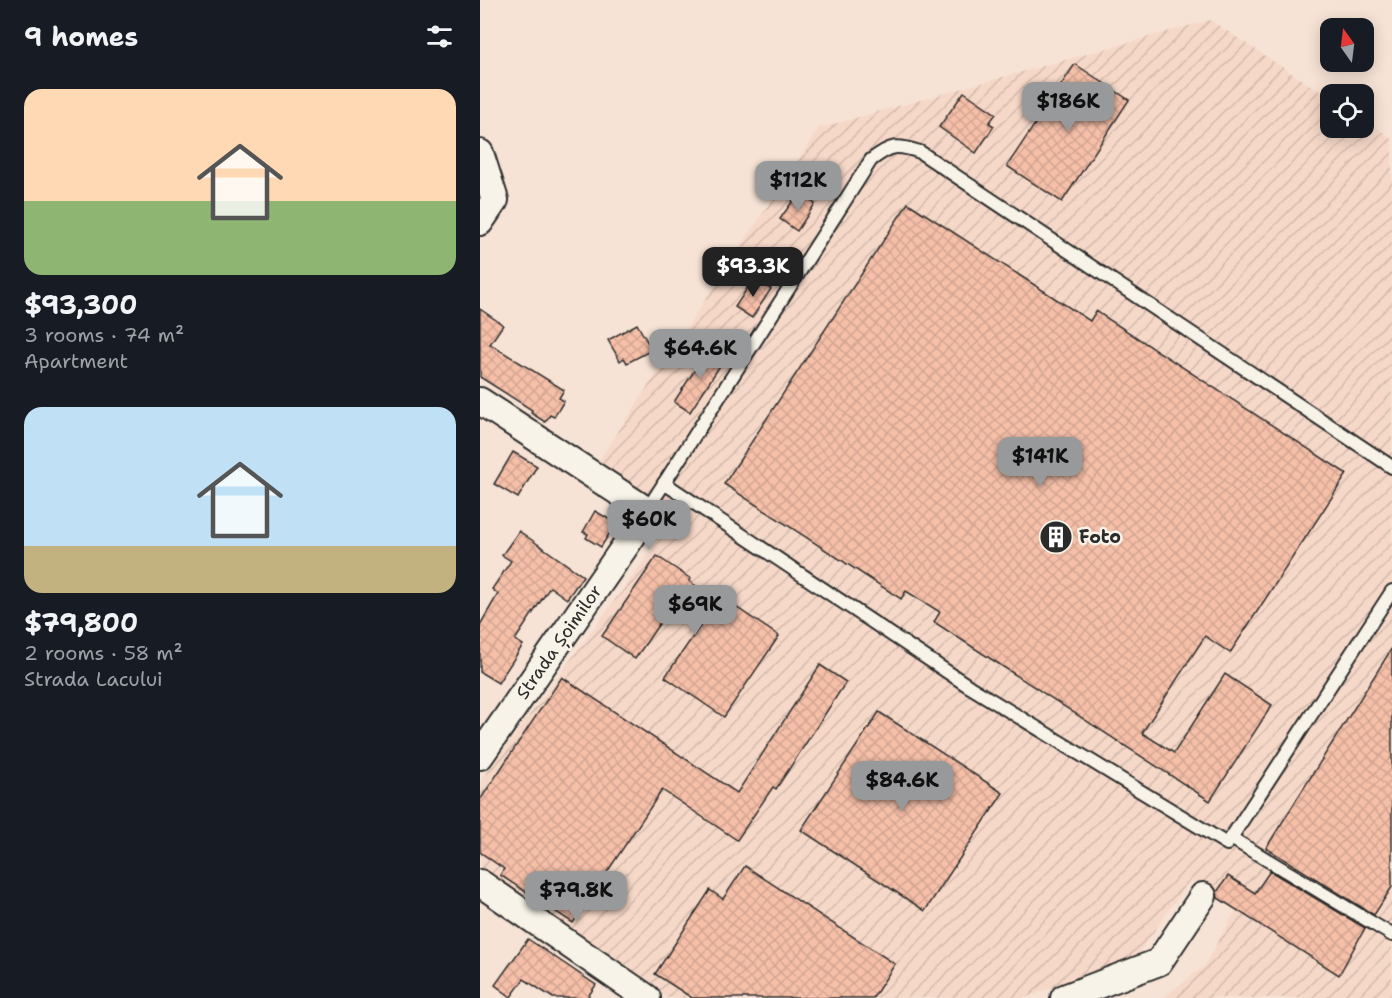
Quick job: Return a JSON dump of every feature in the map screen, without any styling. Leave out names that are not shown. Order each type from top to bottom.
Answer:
[{"type":"street","points":[[480,153],[495,200],[480,222]]},
{"type":"street","points":[[480,400],[643,508],[645,514]]},
{"type":"street","name":"Strada Șoimilor","points":[[480,756],[644,519],[645,514]]},
{"type":"street","points":[[480,883],[647,998]]},
{"type":"street","points":[[1064,998],[1159,962],[1203,896]]},
{"type":"lane","points":[[645,514],[871,160],[889,147],[902,147],[920,153],[1392,468]]},
{"type":"lane","points":[[664,483],[970,687],[1227,844],[1392,591]]},
{"type":"lane","points":[[1231,838],[1392,935]]},
{"type":"shaded area","points":[[1210,20],[1320,92],[1320,138],[1374,138],[1374,126],[1392,138],[1392,998],[1163,998],[1204,966],[1236,910],[1190,880],[1136,957],[1024,998],[667,998],[480,869],[480,782],[677,514],[598,462],[819,128]]},
{"type":"building","points":[[1075,64],[1129,100],[1062,202],[1007,166]]},
{"type":"building","points":[[964,92],[996,114],[989,123],[994,126],[976,153],[939,127]]},
{"type":"building","points":[[799,192],[815,204],[797,231],[780,219]]},
{"type":"building","name":"Foto","points":[[908,203],[1090,321],[1096,311],[1347,474],[1230,653],[1205,636],[1142,733],[1174,753],[1225,674],[1272,705],[1210,801],[934,622],[940,612],[906,591],[901,599],[724,484]]},
{"type":"building","points":[[754,278],[771,289],[752,318],[735,307]]},
{"type":"building","points":[[480,309],[503,325],[490,344],[564,390],[559,398],[564,401],[554,417],[550,415],[545,422],[531,413],[532,410],[480,377]]},
{"type":"building","points":[[637,324],[652,350],[627,363],[624,358],[620,361],[608,340]]},
{"type":"building","points":[[709,348],[725,358],[690,412],[674,402]]},
{"type":"building","points":[[513,452],[537,466],[518,498],[494,484]]},
{"type":"building","points":[[595,511],[616,523],[601,547],[586,538],[588,534],[583,532]]},
{"type":"building","points":[[519,531],[583,576],[567,599],[550,587],[515,640],[523,645],[498,683],[480,672],[480,625],[498,594],[492,589],[511,561],[502,555]]},
{"type":"building","points":[[657,556],[718,601],[721,597],[779,636],[724,717],[665,677],[701,625],[672,605],[635,659],[602,636]]},
{"type":"building","points":[[1392,648],[1392,887],[1374,915],[1266,848]]},
{"type":"building","points":[[820,665],[846,682],[776,789],[773,787],[737,840],[662,790],[573,923],[500,875],[504,869],[480,852],[480,800],[562,677],[737,793]]},
{"type":"building","points":[[879,712],[1003,793],[925,911],[801,830]]},
{"type":"building","points":[[745,866],[895,964],[873,998],[692,998],[655,974],[710,890],[723,899]]},
{"type":"building","points":[[1270,871],[1365,928],[1339,975],[1218,898],[1217,892],[1228,876],[1255,893]]},
{"type":"building","points":[[528,939],[596,985],[587,998],[553,998],[524,979],[511,997],[495,985]]},
{"type":"place","name":"Foto","points":[[1056,537]]}]
